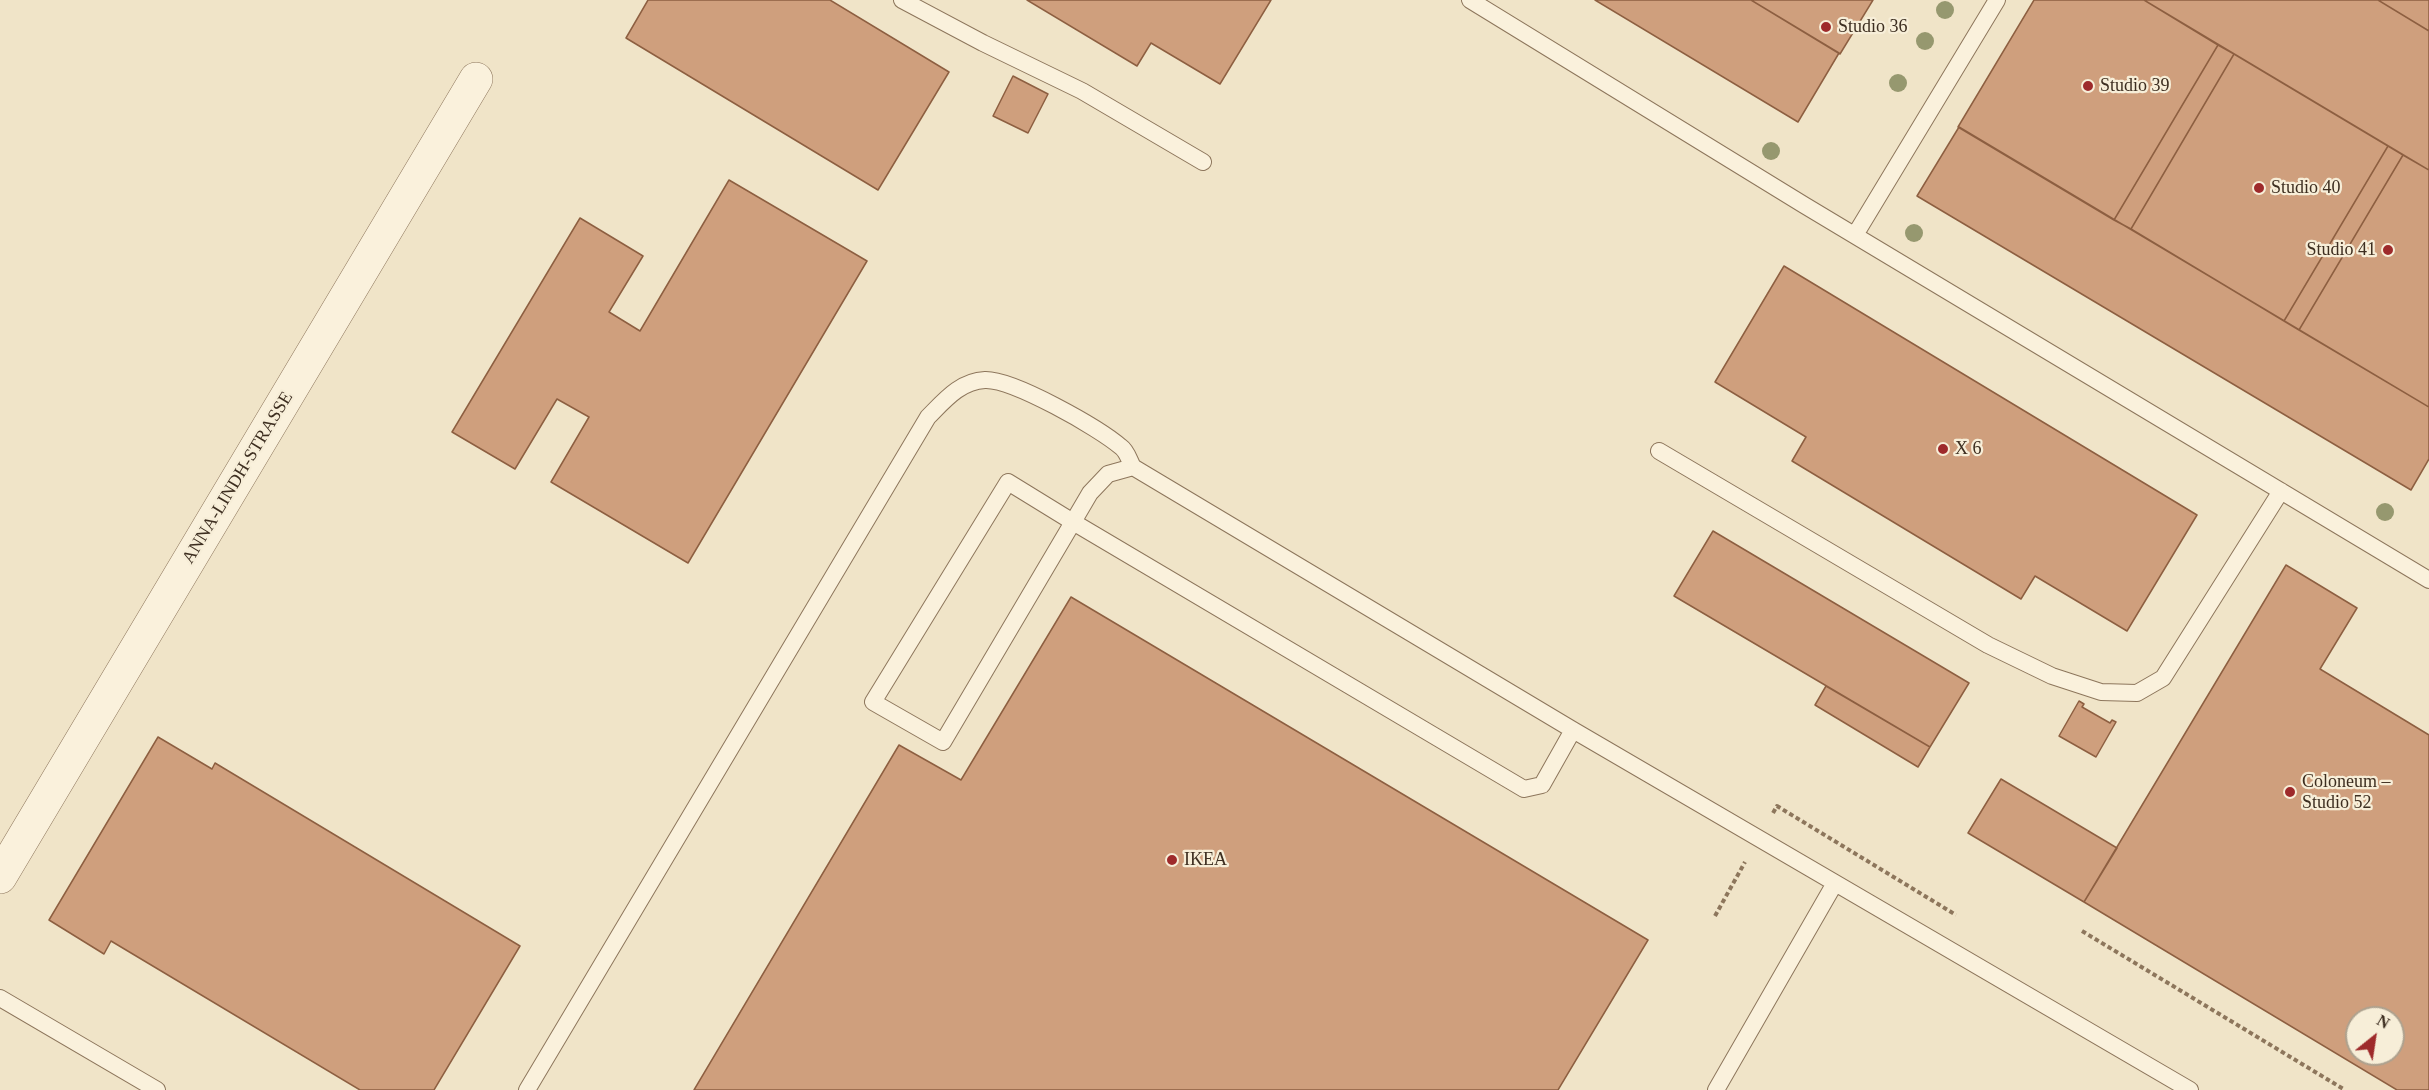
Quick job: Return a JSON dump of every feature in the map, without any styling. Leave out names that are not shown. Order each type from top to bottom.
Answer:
[{"type":"street","name":"ANNA-LINDH-STRASSE","points":[[0,877],[476,79]]},
{"type":"lane","points":[[902,0],[983,43],[1082,91],[1203,162]]},
{"type":"lane","points":[[1470,0],[1855,235],[2429,580]]},
{"type":"lane","points":[[1855,235],[1997,0]]},
{"type":"lane","points":[[527,1090],[928,417],[955,389],[985,380],[1027,390],[1106,436],[1124,448],[1133,467],[1573,730],[2190,1090]]},
{"type":"lane","points":[[1659,451],[1988,645],[2052,676],[2101,692],[2137,693],[2163,678],[2281,491]]},
{"type":"lane","points":[[1133,467],[1108,474],[1090,493],[1073,522],[943,742],[873,702],[1008,482],[1073,522],[1524,789],[1542,785],[1573,730]]},
{"type":"lane","points":[[1716,1090],[1835,883]]},
{"type":"lane","points":[[0,998],[157,1090]]},
{"type":"path","points":[[2082,931],[2345,1090]]},
{"type":"building","points":[[648,0],[830,0],[949,72],[878,190],[626,38]]},
{"type":"building","points":[[1027,0],[1271,0],[1220,84],[1151,43],[1137,66]]},
{"type":"building","points":[[1595,0],[1751,0],[1839,53],[1798,122]]},
{"type":"building","name":"Studio 36","points":[[1751,0],[1873,0],[1840,54]]},
{"type":"building","name":"Studio 39","points":[[2034,0],[2144,0],[2218,45],[2114,220],[1958,127]]},
{"type":"building","points":[[2144,0],[2378,0],[2429,31],[2429,170]]},
{"type":"building","points":[[2378,0],[2429,0],[2429,31]]},
{"type":"building","points":[[2218,45],[2234,54],[2131,229],[2114,220]]},
{"type":"building","name":"Studio 40","points":[[2234,54],[2388,146],[2284,321],[2131,229]]},
{"type":"building","points":[[1013,76],[1048,94],[1028,133],[993,116]]},
{"type":"building","points":[[1959,127],[2429,407],[2429,459],[2411,490],[1917,196]]},
{"type":"building","points":[[2388,146],[2403,155],[2299,330],[2284,321]]},
{"type":"building","name":"Studio 41","points":[[2403,155],[2429,170],[2429,407],[2299,330]]},
{"type":"building","points":[[729,180],[867,261],[688,563],[551,482],[589,417],[557,399],[515,469],[452,432],[580,218],[643,256],[609,312],[640,331]]},
{"type":"building","name":"X 6","points":[[1784,266],[2197,515],[2127,631],[2035,576],[2021,599],[1792,461],[1806,437],[1715,382]]},
{"type":"building","points":[[1713,531],[1969,683],[1930,747],[1674,596]]},
{"type":"building","name":"Coloneum – Studio 52","points":[[2286,565],[2357,608],[2320,669],[2429,735],[2429,1090],[2397,1090],[2357,1066],[2405,1066],[2405,1006],[2345,1006],[2345,1059],[2084,902]]},
{"type":"building","name":"IKEA","points":[[1071,597],[1648,940],[1558,1090],[694,1090],[899,745],[961,780]]},
{"type":"building","points":[[1826,686],[1930,747],[1918,767],[1815,705]]},
{"type":"building","points":[[2079,701],[2084,704],[2082,707],[2110,723],[2112,720],[2116,722],[2096,757],[2059,736]]},
{"type":"building","points":[[158,737],[212,769],[215,763],[520,946],[434,1090],[360,1090],[111,941],[104,954],[49,920]]},
{"type":"building","points":[[2001,779],[2117,848],[2084,902],[1968,833]]},
{"type":"place","name":"Studio 36","points":[[1826,27]]},
{"type":"place","name":"Studio 39","points":[[2088,86]]},
{"type":"place","name":"Studio 40","points":[[2259,188]]},
{"type":"place","name":"Studio 41","points":[[2388,250]]},
{"type":"place","name":"X 6","points":[[1943,449]]},
{"type":"place","name":"Coloneum – Studio 52","points":[[2290,792]]},
{"type":"place","name":"IKEA","points":[[1172,860]]}]
